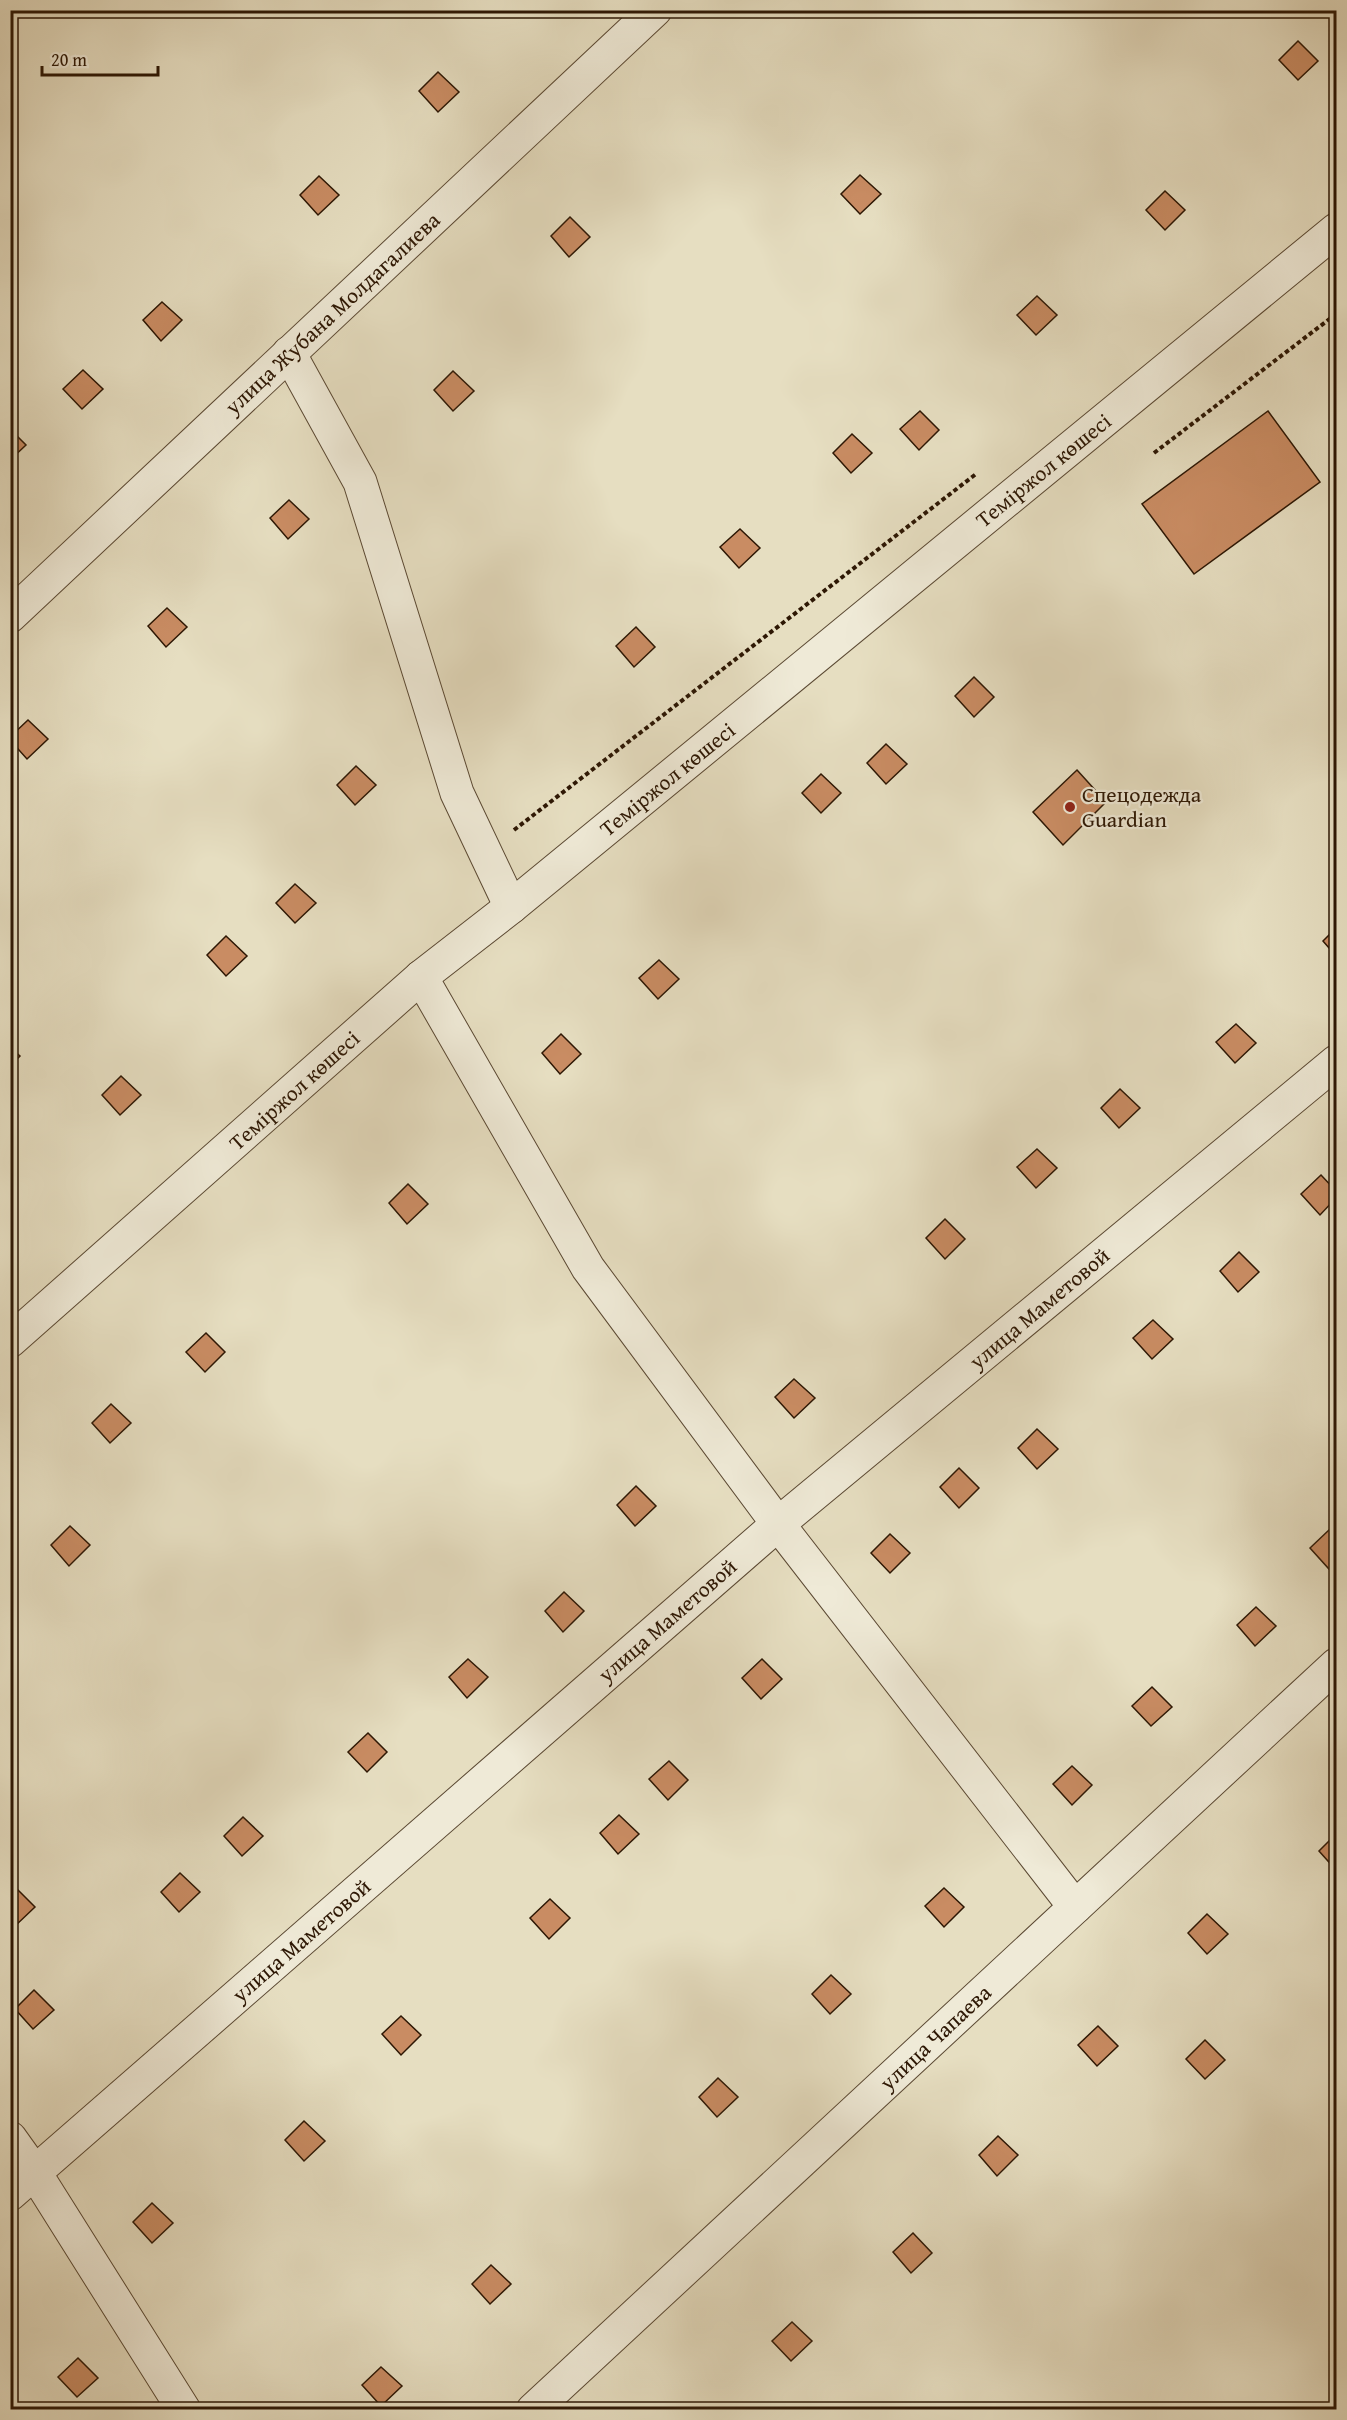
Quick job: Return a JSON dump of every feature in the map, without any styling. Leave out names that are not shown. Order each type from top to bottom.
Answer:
[{"type":"street","name":"улица Жубана Молдагалиева","points":[[10,616],[655,10]]},
{"type":"street","name":"Теміржол көшесі","points":[[10,1341],[421,977],[511,907],[1336,230]]},
{"type":"street","points":[[289,353],[360,482],[456,793],[511,907]]},
{"type":"street","points":[[421,977],[588,1268],[778,1524],[1075,1907]]},
{"type":"street","name":"улица Маметовой","points":[[10,2194],[778,1524],[1336,1062]]},
{"type":"street","name":"улица Чапаева","points":[[533,2409],[1336,1665]]},
{"type":"street","points":[[10,2138],[35,2173],[184,2409]]},
{"type":"path","points":[[1154,453],[1336,314]]},
{"type":"path","points":[[485,853],[977,474]]},
{"type":"building","points":[[1298,41],[1318,61],[1298,80],[1279,60]]},
{"type":"building","points":[[438,72],[459,92],[438,112],[419,91]]},
{"type":"building","points":[[860,175],[881,194],[860,214],[841,194]]},
{"type":"building","points":[[319,176],[339,195],[318,215],[300,195]]},
{"type":"building","points":[[1165,191],[1185,210],[1165,230],[1146,210]]},
{"type":"building","points":[[570,217],[590,237],[569,257],[551,236]]},
{"type":"building","points":[[1037,296],[1057,315],[1036,335],[1017,315]]},
{"type":"building","points":[[162,302],[182,320],[161,341],[143,320]]},
{"type":"building","points":[[83,370],[103,389],[82,409],[63,389]]},
{"type":"building","points":[[453,371],[474,391],[453,411],[434,390]]},
{"type":"building","points":[[920,411],[939,430],[919,450],[900,429]]},
{"type":"building","points":[[1268,411],[1320,482],[1194,574],[1142,504]]},
{"type":"building","points":[[10,429],[26,445],[10,460]]},
{"type":"building","points":[[852,434],[872,453],[851,473],[833,453]]},
{"type":"building","points":[[289,500],[309,519],[288,539],[270,518]]},
{"type":"building","points":[[740,529],[760,548],[739,568],[720,547]]},
{"type":"building","points":[[167,608],[187,627],[166,647],[148,626]]},
{"type":"building","points":[[636,627],[655,647],[634,667],[616,646]]},
{"type":"building","points":[[974,677],[994,697],[974,717],[955,696]]},
{"type":"building","points":[[28,720],[48,739],[27,759],[10,740],[10,737]]},
{"type":"building","points":[[886,744],[907,764],[886,784],[867,763]]},
{"type":"building","points":[[356,766],[376,785],[355,805],[337,785]]},
{"type":"building","name":"Спецодежда Guardian","points":[[1077,770],[1106,802],[1063,845],[1033,812]]},
{"type":"building","points":[[821,774],[841,793],[821,813],[802,793]]},
{"type":"building","points":[[295,884],[316,903],[295,923],[276,903]]},
{"type":"building","points":[[1336,928],[1336,956],[1323,941]]},
{"type":"building","points":[[226,936],[247,956],[226,976],[207,955]]},
{"type":"building","points":[[659,960],[679,979],[658,999],[639,978]]},
{"type":"building","points":[[1236,1024],[1256,1043],[1235,1063],[1216,1042]]},
{"type":"building","points":[[561,1034],[581,1054],[560,1074],[542,1053]]},
{"type":"building","points":[[10,1047],[20,1056],[10,1066]]},
{"type":"building","points":[[121,1076],[141,1095],[120,1115],[102,1095]]},
{"type":"building","points":[[1120,1089],[1140,1108],[1119,1128],[1101,1108]]},
{"type":"building","points":[[1037,1149],[1057,1168],[1036,1188],[1017,1167]]},
{"type":"building","points":[[1321,1175],[1336,1191],[1336,1198],[1320,1215],[1301,1194]]},
{"type":"building","points":[[408,1184],[428,1204],[407,1224],[389,1203]]},
{"type":"building","points":[[945,1219],[965,1239],[945,1259],[926,1238]]},
{"type":"building","points":[[1239,1252],[1259,1272],[1238,1292],[1220,1271]]},
{"type":"building","points":[[1153,1320],[1173,1339],[1152,1359],[1133,1338]]},
{"type":"building","points":[[206,1333],[225,1352],[205,1372],[186,1352]]},
{"type":"building","points":[[794,1379],[815,1398],[794,1418],[775,1397]]},
{"type":"building","points":[[111,1404],[131,1423],[110,1443],[92,1423]]},
{"type":"building","points":[[1037,1429],[1058,1449],[1037,1469],[1018,1448]]},
{"type":"building","points":[[959,1468],[979,1488],[959,1508],[940,1487]]},
{"type":"building","points":[[636,1486],[656,1506],[635,1526],[617,1505]]},
{"type":"building","points":[[70,1526],[90,1545],[69,1566],[51,1545]]},
{"type":"building","points":[[1330,1529],[1336,1536],[1336,1561],[1329,1569],[1310,1548]]},
{"type":"building","points":[[890,1534],[910,1553],[890,1573],[871,1553]]},
{"type":"building","points":[[564,1592],[584,1611],[563,1632],[545,1611]]},
{"type":"building","points":[[1256,1607],[1276,1626],[1255,1646],[1237,1625]]},
{"type":"building","points":[[468,1659],[488,1677],[467,1698],[449,1677]]},
{"type":"building","points":[[762,1659],[782,1679],[761,1699],[742,1678]]},
{"type":"building","points":[[1152,1687],[1172,1707],[1151,1726],[1132,1706]]},
{"type":"building","points":[[368,1733],[387,1752],[367,1772],[348,1752]]},
{"type":"building","points":[[669,1761],[688,1780],[668,1800],[649,1779]]},
{"type":"building","points":[[1072,1766],[1092,1785],[1072,1805],[1053,1784]]},
{"type":"building","points":[[619,1815],[639,1834],[618,1854],[600,1833]]},
{"type":"building","points":[[243,1817],[263,1836],[242,1856],[224,1836]]},
{"type":"building","points":[[1336,1834],[1336,1870],[1319,1851]]},
{"type":"building","points":[[180,1873],[200,1892],[179,1912],[161,1892]]},
{"type":"building","points":[[15,1887],[35,1907],[14,1927],[10,1922],[10,1891]]},
{"type":"building","points":[[944,1888],[964,1907],[944,1927],[925,1906]]},
{"type":"building","points":[[550,1899],[570,1918],[549,1939],[530,1918]]},
{"type":"building","points":[[1207,1914],[1228,1934],[1207,1954],[1188,1933]]},
{"type":"building","points":[[831,1975],[851,1994],[830,2014],[812,1994]]},
{"type":"building","points":[[34,1990],[54,2010],[33,2029],[15,2009]]},
{"type":"building","points":[[401,2016],[421,2035],[401,2055],[382,2034]]},
{"type":"building","points":[[1098,2026],[1118,2046],[1097,2066],[1078,2045]]},
{"type":"building","points":[[1205,2040],[1225,2060],[1205,2079],[1186,2059]]},
{"type":"building","points":[[718,2078],[738,2097],[717,2117],[699,2097]]},
{"type":"building","points":[[304,2121],[325,2141],[304,2161],[285,2140]]},
{"type":"building","points":[[998,2136],[1018,2155],[997,2176],[979,2155]]},
{"type":"building","points":[[152,2203],[173,2223],[152,2243],[133,2222]]},
{"type":"building","points":[[913,2233],[932,2253],[911,2273],[893,2252]]},
{"type":"building","points":[[491,2265],[511,2284],[490,2304],[472,2284]]},
{"type":"building","points":[[792,2322],[812,2341],[791,2361],[772,2341]]},
{"type":"building","points":[[78,2358],[98,2378],[77,2397],[58,2377]]},
{"type":"building","points":[[381,2367],[402,2386],[381,2406],[362,2385]]},
{"type":"place","name":"Спецодежда Guardian","points":[[1070,807]]}]
